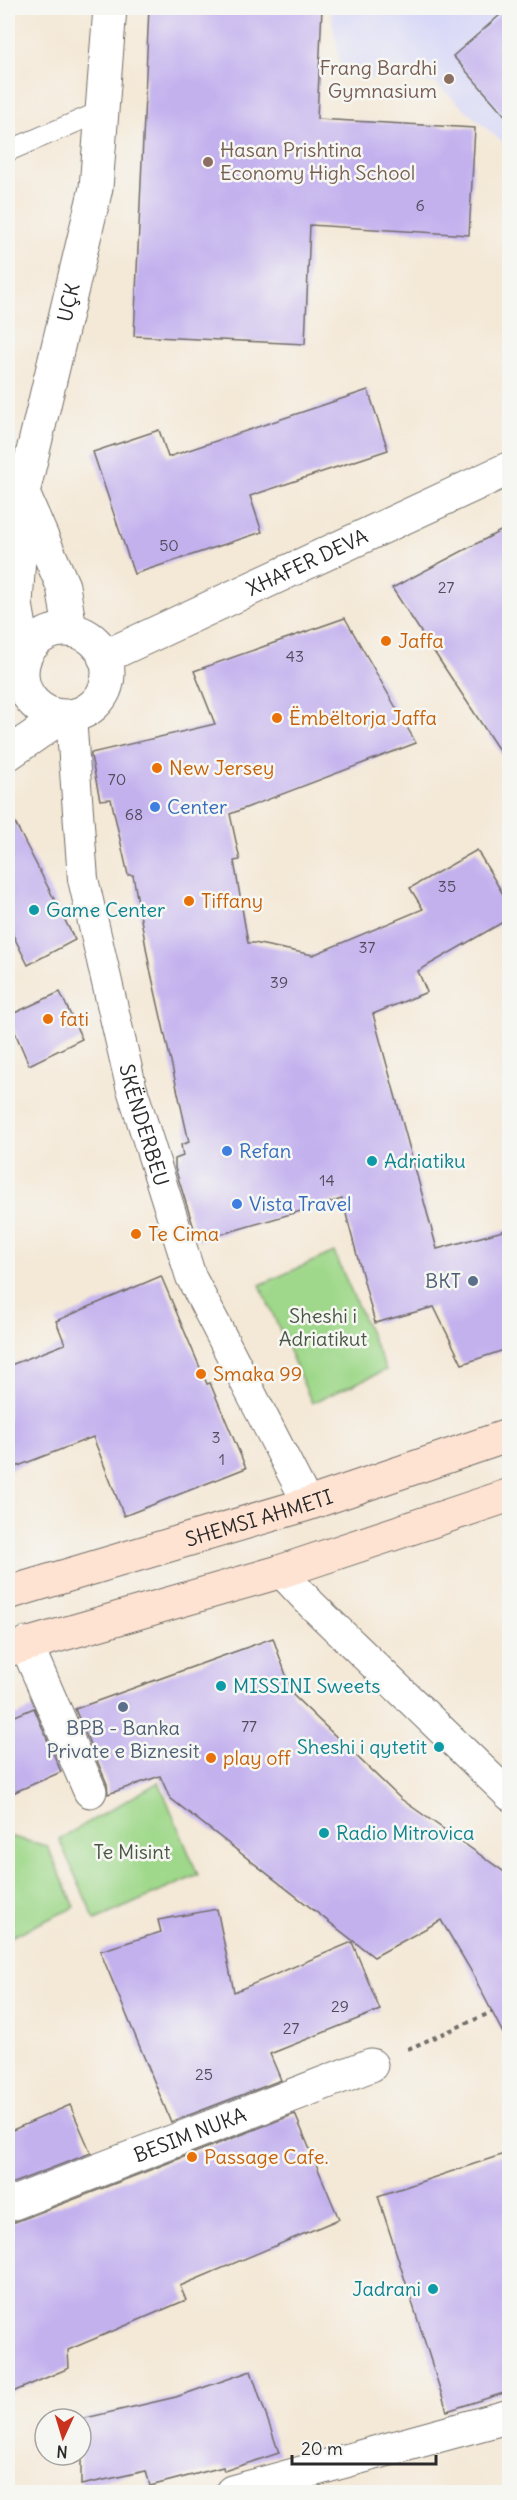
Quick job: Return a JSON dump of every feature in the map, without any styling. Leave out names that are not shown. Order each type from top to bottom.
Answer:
[{"type":"main road","name":"SHEMSI AHMETI","points":[[8,1593],[308,1504],[510,1435]]},
{"type":"main road","points":[[17,1647],[280,1571],[510,1495]]},
{"type":"street","name":"UÇK","points":[[18,673],[16,604],[23,493],[96,188],[110,8]]},
{"type":"street","name":"XHAFER DEVA","points":[[105,657],[510,468]]},
{"type":"street","points":[[23,493],[63,586],[70,630]]},
{"type":"street","points":[[8,754],[66,717],[95,704],[105,690],[108,673],[105,657],[95,643],[70,630],[54,632],[34,642],[18,673],[34,703],[48,712],[66,717]]},
{"type":"street","name":"SKËNDERBEU","points":[[66,717],[83,879],[131,1086],[191,1277],[308,1504]]},
{"type":"street","points":[[280,1571],[320,1614],[510,1796]]},
{"type":"street","points":[[17,1647],[90,1791]]},
{"type":"street","name":"BESIM NUKA","points":[[8,2205],[371,2065]]},
{"type":"street","points":[[232,2493],[286,2486],[510,2416]]},
{"type":"lane","points":[[8,151],[102,111]]},
{"type":"path","points":[[371,2065],[492,2012]]},
{"type":"shaded area","name":"Frang Bardhi Gymnasium","points":[[330,8],[509,8],[509,148],[435,83],[342,76]]},
{"type":"green space","name":"Sheshi i Adriatikut","points":[[334,1252],[386,1370],[312,1403],[260,1285]]},
{"type":"green space","name":"Te Misint","points":[[159,1782],[198,1875],[95,1920],[59,1839]]},
{"type":"green space","points":[[8,1836],[47,1846],[75,1907],[8,1938]]},
{"type":"building","points":[[149,8],[322,8],[317,119],[475,128],[469,235],[310,225],[305,344],[134,336]]},
{"type":"building","points":[[510,8],[510,121],[453,56]]},
{"type":"building","points":[[368,390],[388,450],[250,496],[262,532],[134,574],[93,452],[159,430],[168,457]]},
{"type":"building","points":[[510,526],[510,767],[392,588]]},
{"type":"building","points":[[345,618],[416,743],[230,814],[240,860],[234,861],[248,943],[313,955],[423,909],[410,888],[477,850],[510,906],[510,918],[418,971],[427,992],[373,1014],[437,1249],[510,1229],[510,1348],[462,1364],[434,1307],[375,1323],[342,1199],[198,1241],[175,1168],[175,1159],[183,1156],[181,1145],[189,1142],[149,964],[133,875],[128,875],[111,799],[100,800],[91,756],[91,753],[215,724],[194,671]]},
{"type":"building","name":"Game Center","points":[[8,809],[75,940],[28,965],[8,925]]},
{"type":"building","points":[[60,992],[82,1039],[29,1065],[8,1016]]},
{"type":"building","points":[[161,1276],[246,1468],[124,1516],[93,1437],[8,1470],[8,1366],[65,1344],[56,1321]]},
{"type":"building","points":[[273,1638],[293,1695],[401,1799],[510,1876],[510,2047],[470,1969],[441,1920],[374,1957],[170,1798],[160,1776],[108,1794],[107,1784],[75,1709]]},
{"type":"building","points":[[34,1708],[61,1772],[8,1795],[8,1719]]},
{"type":"building","points":[[217,1909],[234,1992],[352,1942],[380,2010],[270,2054],[281,2080],[171,2122],[100,1951],[161,1932],[158,1920]]},
{"type":"building","points":[[70,2105],[91,2153],[8,2185],[8,2132]]},
{"type":"building","points":[[295,2114],[339,2219],[180,2286],[186,2300],[68,2350],[69,2368],[8,2394],[8,2223]]},
{"type":"building","name":"Jadrani","points":[[510,2152],[510,2391],[447,2411],[378,2196]]},
{"type":"building","points":[[251,2371],[279,2453],[224,2471],[223,2467],[150,2486],[146,2471],[81,2485],[81,2467],[93,2467],[93,2416],[176,2397]]},
{"type":"place","name":"Frang Bardhi Gymnasium","points":[[449,79]]},
{"type":"place","name":"Hasan Prishtina Economy High School","points":[[208,162]]},
{"type":"place","name":"Jaffa","points":[[386,641]]},
{"type":"place","name":"Ëmbëltorja Jaffa","points":[[277,718]]},
{"type":"place","name":"New Jersey","points":[[157,768]]},
{"type":"place","name":"Center","points":[[155,807]]},
{"type":"place","name":"Tiffany","points":[[189,901]]},
{"type":"place","name":"Game Center","points":[[34,910]]},
{"type":"place","name":"fati","points":[[48,1019]]},
{"type":"place","name":"Refan","points":[[227,1151]]},
{"type":"place","name":"Adriatiku","points":[[372,1161]]},
{"type":"place","name":"Vista Travel","points":[[237,1204]]},
{"type":"place","name":"Te Cima","points":[[136,1234]]},
{"type":"place","name":"BKT","points":[[473,1281]]},
{"type":"place","name":"Smaka 99","points":[[201,1374]]},
{"type":"place","name":"MISSINI Sweets","points":[[221,1686]]},
{"type":"place","name":"BPB - Banka Private e Biznesit","points":[[123,1707]]},
{"type":"place","name":"Sheshi i qytetit","points":[[439,1747]]},
{"type":"place","name":"play off","points":[[211,1758]]},
{"type":"place","name":"Radio Mitrovica","points":[[324,1833]]},
{"type":"place","name":"Passage Cafe.","points":[[192,2157]]},
{"type":"place","name":"Jadrani","points":[[433,2289]]}]
